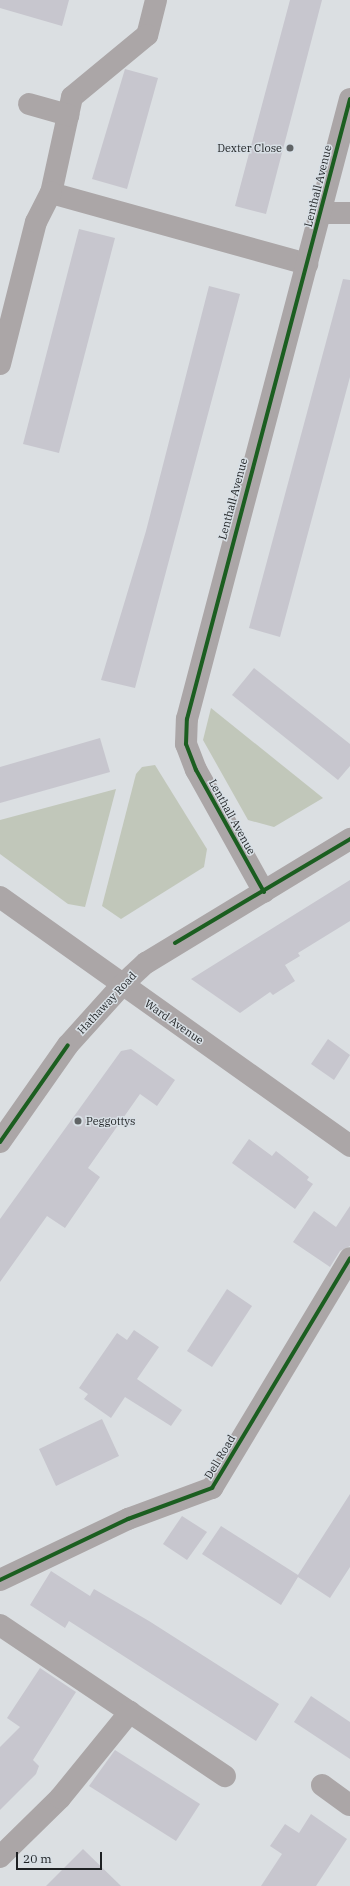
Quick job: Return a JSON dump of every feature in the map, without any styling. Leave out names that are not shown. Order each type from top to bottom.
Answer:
[{"type":"street","points":[[0,364],[36,222],[51,193],[72,97],[147,35],[156,0]]},
{"type":"street","name":"Lenthall Avenue","points":[[264,892],[196,770],[186,744],[187,719],[350,99]]},
{"type":"street","points":[[29,104],[68,115]]},
{"type":"street","points":[[51,193],[307,264]]},
{"type":"street","points":[[320,213],[350,213]]},
{"type":"street","name":"Hathaway Road","points":[[0,1142],[68,1045],[122,985],[175,943],[264,892],[350,839]]},
{"type":"street","name":"Ward Avenue","points":[[0,896],[122,985],[350,1146]]},
{"type":"street","name":"Dell Road","points":[[0,1580],[128,1519],[212,1488],[350,1258]]},
{"type":"street","points":[[0,1626],[225,1776]]},
{"type":"street","points":[[1,1855],[60,1798],[130,1712]]},
{"type":"street","points":[[322,1784],[350,1804]]},
{"type":"shaded area","points":[[211,708],[323,798],[274,827],[248,820],[203,740]]},
{"type":"shaded area","points":[[155,765],[207,849],[204,867],[121,919],[102,906],[136,774],[142,767]]},
{"type":"shaded area","points":[[116,789],[85,907],[68,904],[0,854],[0,820]]},
{"type":"building","points":[[0,0],[69,0],[62,26],[0,8]]},
{"type":"building","points":[[290,0],[322,0],[266,214],[235,206]]},
{"type":"building","points":[[125,69],[158,78],[127,189],[92,179]]},
{"type":"building","points":[[79,229],[115,238],[59,453],[23,444]]},
{"type":"building","points":[[343,279],[350,280],[350,377],[280,637],[249,628]]},
{"type":"building","points":[[209,286],[240,294],[135,688],[101,680],[146,531]]},
{"type":"building","points":[[254,668],[350,744],[350,766],[338,780],[232,695]]},
{"type":"building","points":[[100,738],[110,772],[0,803],[0,767]]},
{"type":"building","points":[[350,880],[350,921],[298,953],[300,956],[285,965],[295,981],[273,995],[270,992],[240,1013],[191,979]]},
{"type":"building","points":[[328,1039],[350,1055],[334,1080],[311,1064]]},
{"type":"building","points":[[131,1049],[175,1080],[157,1106],[140,1094],[88,1168],[100,1177],[65,1228],[47,1216],[0,1282],[0,1219],[121,1051]]},
{"type":"building","points":[[249,1139],[272,1156],[276,1151],[309,1177],[307,1180],[313,1184],[295,1209],[232,1163]]},
{"type":"building","points":[[350,1206],[350,1246],[340,1251],[330,1267],[293,1242],[314,1211],[336,1227]]},
{"type":"building","points":[[227,1289],[252,1306],[212,1367],[187,1351]]},
{"type":"building","points":[[134,1330],[159,1347],[137,1379],[182,1410],[171,1426],[125,1397],[111,1418],[84,1399],[88,1394],[79,1388],[117,1333],[127,1340]]},
{"type":"building","points":[[102,1419],[119,1456],[56,1486],[39,1449]]},
{"type":"building","points":[[350,1494],[350,1567],[330,1598],[298,1577],[281,1605],[202,1554],[221,1526],[298,1575]]},
{"type":"building","points":[[182,1516],[207,1532],[187,1560],[163,1544]]},
{"type":"building","points":[[51,1571],[90,1596],[94,1589],[149,1621],[279,1704],[256,1741],[69,1621],[65,1628],[30,1605]]},
{"type":"building","points":[[40,1668],[76,1692],[33,1760],[39,1766],[36,1774],[0,1810],[0,1747],[20,1727],[7,1718]]},
{"type":"building","points":[[311,1696],[350,1722],[350,1759],[294,1722]]},
{"type":"building","points":[[115,1750],[200,1804],[176,1841],[89,1786]]},
{"type":"building","points":[[311,1814],[347,1839],[316,1886],[261,1886],[282,1854],[270,1846],[285,1824],[299,1833]]},
{"type":"building","points":[[83,1849],[121,1886],[46,1886]]},
{"type":"cycle path","points":[[264,892],[196,770],[186,744],[187,719],[350,99]]},
{"type":"cycle path","points":[[175,943],[350,839]]},
{"type":"cycle path","points":[[0,1142],[68,1045]]},
{"type":"cycle path","points":[[0,1580],[128,1519],[212,1488],[350,1258]]},
{"type":"place","name":"Dexter Close","points":[[290,148]]},
{"type":"place","name":"Peggottys","points":[[78,1121]]}]
